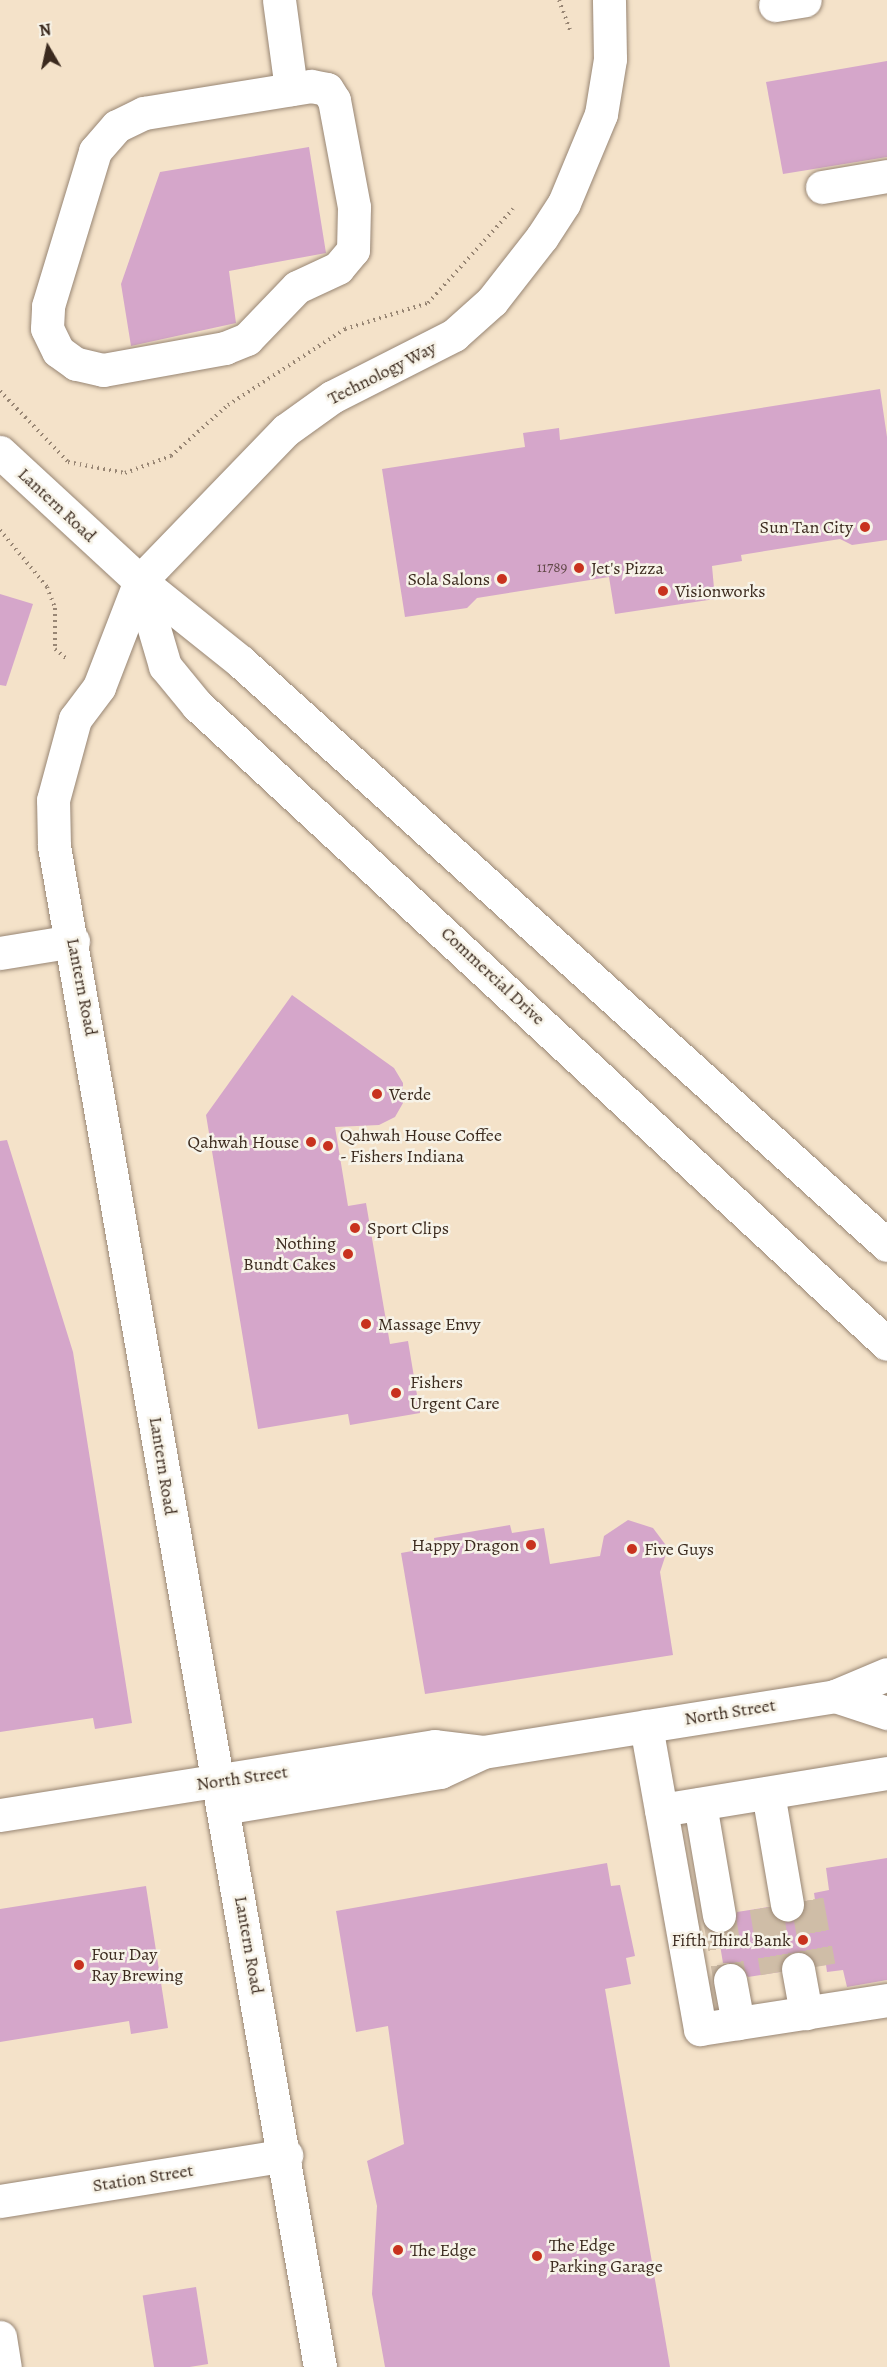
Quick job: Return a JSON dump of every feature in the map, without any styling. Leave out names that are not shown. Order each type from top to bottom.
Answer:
[{"type":"street","points":[[279,0],[291,89]]},
{"type":"street","name":"Technology Way","points":[[140,581],[302,416],[445,341],[518,271],[564,203],[595,134],[609,76],[609,0]]},
{"type":"street","points":[[291,89],[327,89],[334,100],[354,207],[353,250],[338,268],[297,287],[247,339],[225,348],[103,370],[76,364],[58,351],[47,328],[48,306],[95,151],[117,126],[144,113],[291,89]]},
{"type":"street","points":[[822,187],[887,176]]},
{"type":"street","name":"Lantern Road","points":[[0,452],[140,581],[241,662],[887,1245]]},
{"type":"street","name":"Lantern Road","points":[[140,581],[99,687],[75,719],[60,766],[54,846],[73,941],[220,1795],[286,2155],[320,2367]]},
{"type":"street","name":"Commercial Drive","points":[[140,581],[165,666],[197,705],[887,1344]]},
{"type":"street","points":[[0,952],[73,941]]},
{"type":"street","name":"North Street","points":[[0,1815],[440,1772],[483,1752],[835,1696],[887,1674]]},
{"type":"street","name":"North Street","points":[[835,1696],[887,1713]]},
{"type":"street","points":[[646,1726],[700,2029],[887,2000]]},
{"type":"street","points":[[661,1810],[887,1773]]},
{"type":"street","points":[[745,1797],[764,1908],[745,1797]]},
{"type":"street","points":[[775,1973],[783,2016]]},
{"type":"street","points":[[775,1973],[783,2016]]},
{"type":"street","points":[[775,1973],[783,2016]]},
{"type":"street","name":"Station Street","points":[[0,2201],[286,2155]]},
{"type":"street","points":[[0,2337],[5,2367]]},
{"type":"path","points":[[0,530],[47,587],[55,608],[55,649],[68,660]]},
{"type":"building","points":[[887,61],[887,157],[783,174],[766,82]]},
{"type":"building","points":[[309,147],[326,253],[229,271],[236,323],[131,346],[121,284],[160,172]]},
{"type":"building","points":[[880,389],[887,437],[887,540],[852,545],[840,539],[741,555],[742,561],[712,566],[715,599],[615,614],[609,577],[477,598],[467,608],[405,617],[382,469],[525,447],[523,433],[559,428],[560,440]]},
{"type":"building","points":[[0,594],[33,604],[6,686],[0,685]]},
{"type":"building","points":[[292,995],[394,1068],[403,1083],[403,1103],[395,1117],[379,1125],[335,1127],[348,1206],[366,1203],[390,1344],[408,1341],[420,1413],[350,1425],[348,1414],[258,1429],[206,1115]]},
{"type":"building","points":[[7,1140],[73,1352],[132,1723],[95,1729],[93,1718],[0,1732],[0,1141]]},
{"type":"building","points":[[628,1520],[653,1528],[668,1548],[660,1572],[673,1655],[425,1694],[401,1553],[435,1547],[434,1538],[510,1525],[512,1533],[544,1528],[550,1564],[600,1556],[604,1536]]},
{"type":"building","name":"Fifth Third Bank","points":[[887,1858],[887,1980],[847,1987],[843,1970],[827,1972],[826,1965],[817,1966],[804,1951],[785,1955],[780,1972],[748,1977],[737,1963],[723,1963],[718,1933],[731,1929],[737,1912],[768,1907],[780,1921],[791,1922],[804,1911],[805,1901],[815,1900],[814,1893],[829,1890],[826,1868]]},
{"type":"building","points":[[607,1863],[611,1886],[620,1885],[635,1956],[626,1958],[631,1984],[605,1989],[670,2367],[385,2367],[372,2294],[377,2206],[367,2161],[404,2144],[388,2026],[356,2032],[336,1911]]},
{"type":"building","name":"Four Day Ray Brewing","points":[[146,1886],[168,2028],[131,2034],[129,2021],[0,2042],[0,1909]]},
{"type":"building","points":[[196,2287],[208,2364],[190,2367],[154,2367],[143,2295]]},
{"type":"tunnel","points":[[807,1900],[819,1966]]},
{"type":"tunnel","points":[[766,1907],[777,1972]]},
{"type":"tunnel","points":[[719,1915],[730,1980]]},
{"type":"place","name":"Sun Tan City","points":[[865,527]]},
{"type":"place","name":"Jet's Pizza","points":[[579,568]]},
{"type":"place","name":"Sola Salons","points":[[502,579]]},
{"type":"place","name":"Visionworks","points":[[663,591]]},
{"type":"place","name":"Verde","points":[[377,1094]]},
{"type":"place","name":"Qahwah House","points":[[311,1142]]},
{"type":"place","name":"Qahwah House Coffee - Fishers Indiana","points":[[328,1146]]},
{"type":"place","name":"Sport Clips","points":[[355,1228]]},
{"type":"place","name":"Nothing Bundt Cakes","points":[[348,1254]]},
{"type":"place","name":"Massage Envy","points":[[366,1324]]},
{"type":"place","name":"Fishers Urgent Care","points":[[396,1393]]},
{"type":"place","name":"Happy Dragon","points":[[531,1545]]},
{"type":"place","name":"Five Guys","points":[[632,1549]]},
{"type":"place","name":"Fifth Third Bank","points":[[803,1940]]},
{"type":"place","name":"Four Day Ray Brewing","points":[[79,1965]]},
{"type":"place","name":"The Edge","points":[[398,2250]]},
{"type":"place","name":"The Edge Parking Garage","points":[[537,2256]]}]
